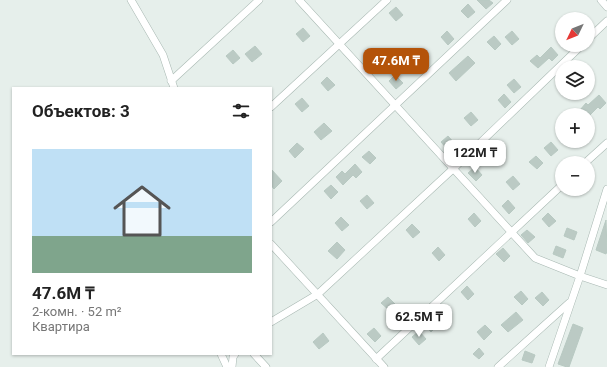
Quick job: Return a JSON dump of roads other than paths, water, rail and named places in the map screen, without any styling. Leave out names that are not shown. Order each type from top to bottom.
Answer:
[{"type":"street","points":[[131,0],[163,55],[173,85],[259,0]]},
{"type":"street","points":[[300,0],[339,45],[454,168],[535,258],[607,285]]},
{"type":"street","points":[[272,106],[387,0]]},
{"type":"street","points":[[272,221],[507,0]]},
{"type":"street","points":[[601,0],[607,7]]},
{"type":"street","points":[[595,32],[607,21]]},
{"type":"street","points":[[272,321],[318,294],[454,168],[575,52]]},
{"type":"street","points":[[592,156],[607,142]]},
{"type":"street","points":[[549,367],[580,276],[607,189]]},
{"type":"street","points":[[376,360],[555,192]]},
{"type":"street","points":[[272,245],[384,367]]},
{"type":"street","points":[[498,367],[571,302]]},
{"type":"street","points":[[221,355],[227,367]]},
{"type":"street","points":[[232,367],[234,355]]},
{"type":"street","points":[[255,355],[266,367]]}]
